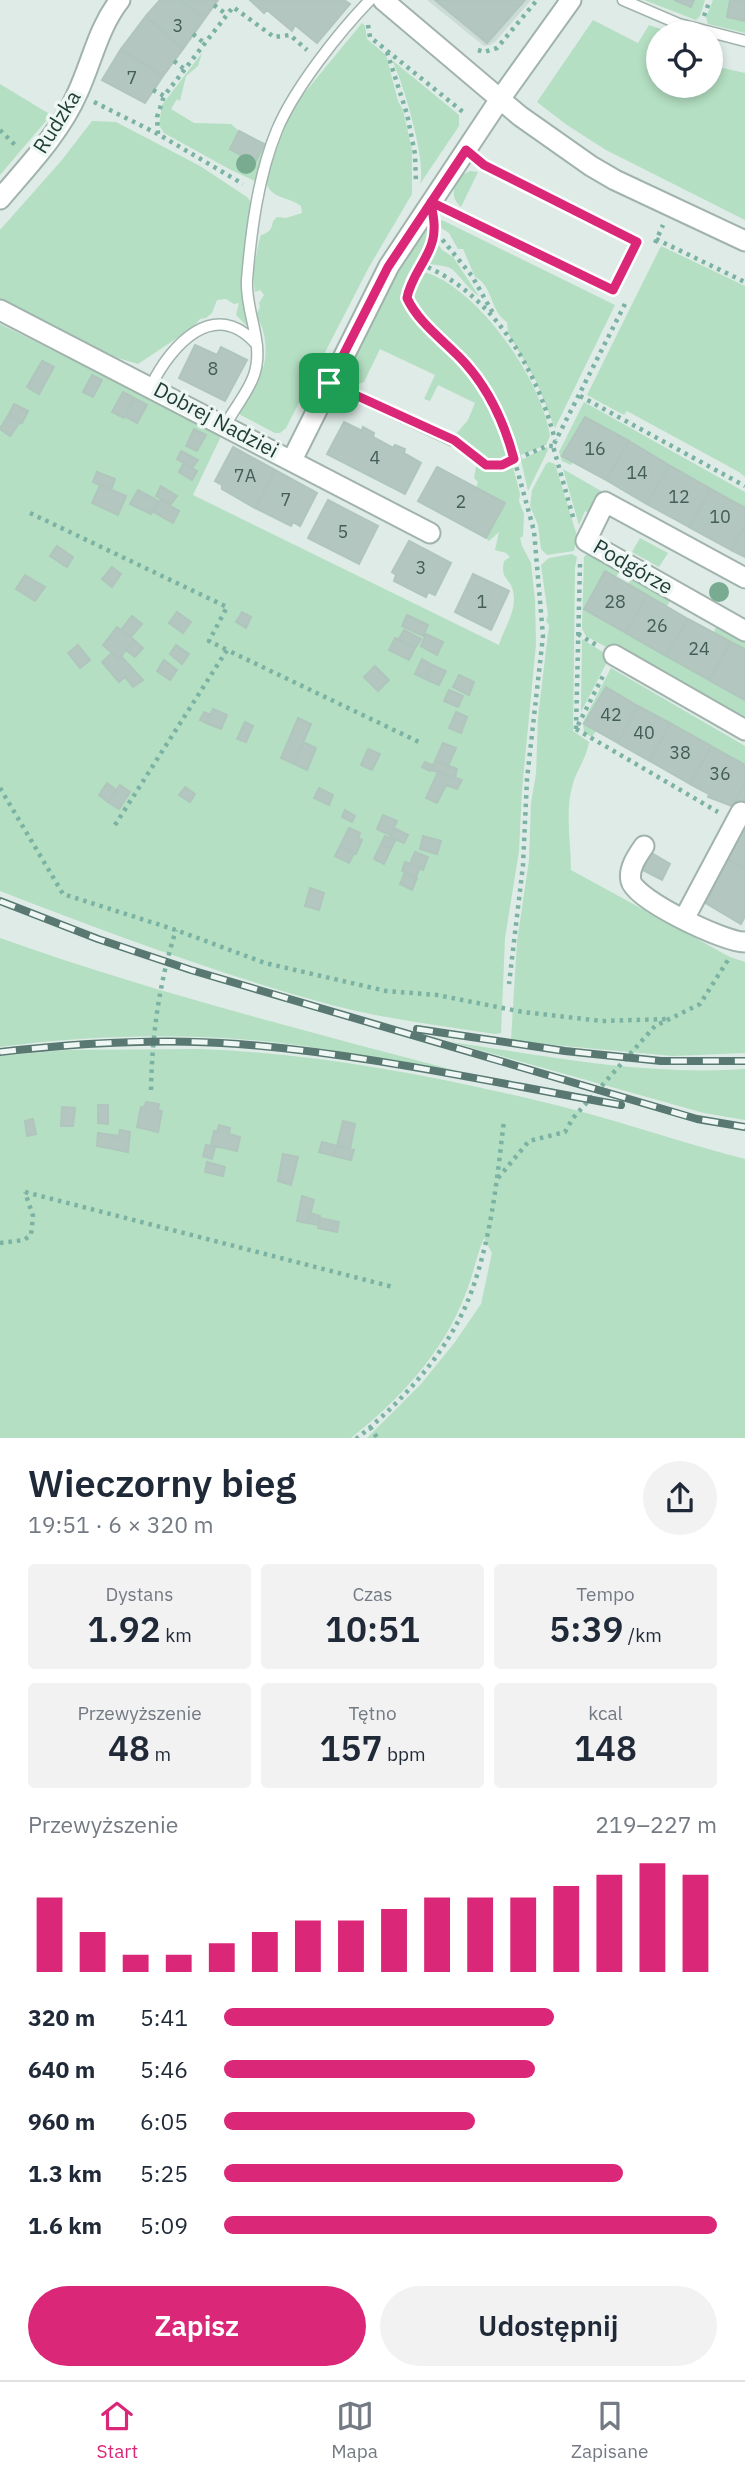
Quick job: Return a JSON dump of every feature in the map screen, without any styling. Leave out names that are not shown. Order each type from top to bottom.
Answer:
[{"type":"street","name":"Rudzka","points":[[0,199],[56,130],[78,93],[102,28],[120,0]]},
{"type":"street","points":[[383,0],[500,99],[551,138],[615,180],[745,241]]},
{"type":"street","points":[[292,460],[382,278],[500,99],[571,0]]},
{"type":"street","name":"Dobrej Nadziei","points":[[0,310],[430,533]]},
{"type":"street","name":"Podgórze","points":[[745,578],[605,502],[586,541],[745,631]]},
{"type":"street","points":[[614,655],[745,730]]},
{"type":"street","points":[[684,919],[738,817]]},
{"type":"street","points":[[643,846],[633,864],[631,882],[642,896],[718,936],[743,942]]},
{"type":"lane","points":[[623,0],[679,24],[745,41]]},
{"type":"lane","points":[[225,426],[254,375],[257,345],[247,300],[247,280],[265,162],[278,127],[304,82],[367,3]]},
{"type":"lane","points":[[431,202],[613,290],[637,242],[484,165],[466,150]]},
{"type":"lane","points":[[151,386],[170,353],[186,337],[198,330],[220,323],[235,326],[257,345]]},
{"type":"lane","points":[[329,383],[454,440]]},
{"type":"path","points":[[475,49],[484,52],[497,48],[537,0]]},
{"type":"path","points":[[367,3],[370,37],[463,112],[464,126]]},
{"type":"path","points":[[215,5],[226,14]]},
{"type":"path","points":[[158,134],[157,117],[163,96],[233,6],[274,37],[290,35],[313,54]]},
{"type":"path","points":[[193,34],[204,43]]},
{"type":"path","points":[[386,49],[408,114],[415,154],[416,187]]},
{"type":"path","points":[[174,61],[184,69]]},
{"type":"path","points":[[153,90],[163,96]]},
{"type":"path","points":[[78,93],[158,134],[239,181],[258,199]]},
{"type":"path","points":[[433,237],[435,230],[472,276],[533,381],[554,443],[502,465],[486,465],[454,440]]},
{"type":"path","points":[[656,239],[745,282]]},
{"type":"path","points":[[426,255],[409,287],[407,298],[411,307],[466,364],[490,398],[505,428],[534,531],[543,636],[527,779],[523,865],[509,984]]},
{"type":"path","points":[[420,264],[455,282],[496,319]]},
{"type":"path","points":[[607,340],[623,307]]},
{"type":"path","points":[[580,396],[745,486]]},
{"type":"path","points":[[30,513],[227,607],[209,641],[419,742]]},
{"type":"path","points":[[578,634],[614,655],[576,729],[738,817]]},
{"type":"path","points":[[115,825],[227,650]]},
{"type":"path","points":[[0,788],[63,894],[176,930],[265,963],[386,991],[437,995],[523,1013],[590,1020],[669,1019]]},
{"type":"path","points":[[150,1090],[152,1042],[161,981],[176,930]]},
{"type":"path","points":[[498,1179],[529,1141],[565,1132],[573,1118],[655,1026],[700,1004],[743,942]]},
{"type":"path","points":[[356,1438],[423,1373],[446,1341],[468,1298],[487,1239],[498,1179],[504,1120]]},
{"type":"path","points":[[0,1243],[24,1240],[31,1235],[33,1216],[25,1192],[393,1287]]},
{"type":"path","points":[[370,1427],[378,1438]]},
{"type":"shaded area","points":[[427,0],[531,0],[496,41],[484,46]]},
{"type":"green space","points":[[644,0],[705,0],[696,20]]},
{"type":"green space","points":[[713,0],[730,0],[727,17],[745,21],[745,33],[723,28],[723,21],[707,21]]},
{"type":"green space","points":[[593,20],[638,43],[646,30],[646,98],[723,98],[723,68],[745,73],[745,220],[606,150],[537,102]]},
{"type":"green space","points":[[362,23],[367,39],[386,55],[398,101],[403,110],[412,150],[412,194],[369,267],[286,428],[275,433],[237,413],[243,408],[254,388],[265,356],[264,334],[256,316],[264,295],[260,290],[255,292],[253,273],[259,241],[261,235],[270,230],[277,217],[286,218],[302,213],[301,206],[270,189],[266,177],[293,107]]},
{"type":"green space","points":[[202,53],[198,66],[186,76],[180,101],[177,99],[171,109],[194,123],[231,124],[239,131],[230,149],[254,163],[264,144],[268,142],[258,180],[231,170],[164,133],[159,125],[162,105]]},
{"type":"green space","points":[[392,60],[459,115],[459,126],[420,184],[417,141],[408,103]]},
{"type":"green space","points":[[0,84],[51,115],[0,175]]},
{"type":"green space","points":[[92,121],[116,122],[200,166],[247,197],[252,204],[242,290],[249,324],[247,326],[236,315],[239,303],[234,304],[226,299],[217,300],[212,313],[206,318],[200,319],[192,328],[138,364],[115,357],[0,299],[0,230],[62,160]]},
{"type":"green space","points":[[470,171],[478,172],[461,207],[455,200],[454,188],[460,176]]},
{"type":"green space","points":[[436,219],[615,305],[555,428],[536,381],[508,333],[507,322],[497,312],[485,286],[475,277],[463,249],[458,249],[449,233],[438,226]]},
{"type":"green space","points":[[427,223],[431,230],[430,239],[407,281],[404,299],[419,325],[463,366],[496,418],[506,442],[520,494],[519,501],[524,514],[523,536],[520,538],[531,563],[535,600],[536,644],[519,851],[505,938],[501,1033],[495,1034],[384,1017],[317,1001],[197,964],[0,891],[0,324],[222,434],[193,495],[499,645],[514,605],[512,586],[503,572],[504,561],[510,557],[495,550],[499,532],[489,541],[486,538],[504,503],[476,488],[478,482],[474,478],[477,462],[473,459],[469,446],[456,434],[468,420],[475,403],[438,385],[430,401],[424,399],[435,375],[380,349],[364,382],[348,382],[345,373],[398,270]]},
{"type":"green space","points":[[436,241],[442,250],[453,257],[479,296],[450,268],[427,263]]},
{"type":"green space","points":[[661,246],[745,286],[745,477],[627,411],[624,415],[587,395]]},
{"type":"green space","points":[[424,272],[445,281],[466,297],[505,339],[535,389],[545,414],[550,436],[546,445],[521,455],[518,453],[498,405],[478,373],[417,309],[412,292],[419,273]]},
{"type":"green space","points":[[584,402],[745,492],[745,508],[585,418],[562,456],[573,462],[571,465],[562,461],[559,452]]},
{"type":"green space","points":[[547,447],[548,450],[528,491],[521,460]]},
{"type":"green space","points":[[549,462],[555,464],[577,536],[574,551],[547,555],[541,549],[538,525],[530,506],[532,490]]},
{"type":"green space","points":[[563,469],[601,491],[592,514],[585,511],[579,525]]},
{"type":"green space","points":[[640,538],[668,553],[659,567],[632,552]]},
{"type":"green space","points":[[589,552],[622,567],[616,577],[605,571],[584,609],[745,700],[745,723],[586,636],[582,629],[584,557]]},
{"type":"green space","points":[[572,554],[577,557],[573,731],[589,742],[570,797],[571,870],[730,957],[745,962],[745,1053],[673,1056],[511,1041],[517,942],[529,860],[538,717],[549,625],[546,621],[548,615],[541,565],[549,558]]},
{"type":"green space","points":[[635,573],[673,596],[667,606],[628,584]]},
{"type":"green space","points":[[718,622],[745,634],[745,649],[714,632]]},
{"type":"green space","points":[[582,639],[606,654],[608,660],[581,712]]},
{"type":"green space","points":[[611,668],[745,746],[745,765],[606,687],[585,724],[596,731],[592,737],[584,733],[583,722]]},
{"type":"green space","points":[[0,938],[116,977],[472,1075],[325,1049],[228,1038],[114,1037],[0,1047]]},
{"type":"green space","points":[[451,1042],[634,1067],[671,1070],[745,1069],[745,1120],[704,1113]]},
{"type":"green space","points":[[199,1049],[326,1060],[452,1082],[562,1106],[745,1159],[745,1438],[367,1438],[421,1384],[481,1304],[492,1253],[484,1238],[456,1316],[432,1356],[402,1392],[351,1438],[0,1438],[0,1056],[65,1050]]},
{"type":"building","points":[[160,0],[180,0],[205,18],[183,49],[146,16]]},
{"type":"building","points":[[180,0],[218,0],[205,18]]},
{"type":"building","points":[[250,0],[344,0],[350,4],[317,43],[295,25],[292,31],[267,10],[264,13]]},
{"type":"building","points":[[435,0],[525,0],[487,43]]},
{"type":"building","points":[[674,0],[694,0],[691,7]]},
{"type":"building","points":[[730,0],[745,0],[745,21],[727,17]]},
{"type":"building","points":[[146,16],[183,49],[163,76],[121,49]]},
{"type":"building","points":[[121,49],[163,76],[145,103],[102,80]]},
{"type":"building","points":[[239,131],[264,144],[255,163],[230,149]]},
{"type":"building","points":[[195,345],[217,355],[221,347],[247,360],[225,401],[179,378]]},
{"type":"building","points":[[42,361],[54,367],[39,394],[27,387]]},
{"type":"building","points":[[92,375],[102,380],[93,397],[83,392]]},
{"type":"building","points":[[123,392],[134,398],[124,418],[112,412]]},
{"type":"building","points":[[134,398],[147,405],[137,423],[125,416]]},
{"type":"building","points":[[14,404],[28,411],[22,423],[9,414]]},
{"type":"building","points":[[9,414],[20,422],[10,436],[0,429]]},
{"type":"building","points":[[585,417],[629,441],[606,480],[562,456]]},
{"type":"building","points":[[344,422],[362,431],[363,427],[374,433],[373,437],[393,448],[395,445],[405,449],[404,453],[421,463],[405,494],[327,454]]},
{"type":"building","points":[[194,429],[206,435],[197,451],[186,446]]},
{"type":"building","points":[[629,441],[669,465],[647,504],[606,480]]},
{"type":"building","points":[[233,447],[275,470],[255,508],[222,489],[222,485],[215,481]]},
{"type":"building","points":[[181,451],[198,460],[192,468],[177,459]]},
{"type":"building","points":[[184,463],[197,471],[192,480],[179,472]]},
{"type":"building","points":[[669,465],[711,489],[689,527],[647,504]]},
{"type":"building","points":[[437,467],[505,503],[486,538],[418,501]]},
{"type":"building","points":[[275,470],[317,493],[300,526],[293,522],[291,526],[255,508]]},
{"type":"building","points":[[97,472],[115,479],[111,490],[93,482]]},
{"type":"building","points":[[100,485],[126,496],[118,515],[92,503]]},
{"type":"building","points":[[161,486],[177,496],[171,504],[156,496]]},
{"type":"building","points":[[711,489],[745,508],[745,526],[731,550],[689,527]]},
{"type":"building","points":[[138,490],[158,501],[151,514],[130,504]]},
{"type":"building","points":[[160,500],[179,511],[173,523],[154,512]]},
{"type":"building","points":[[328,500],[378,526],[359,564],[308,538]]},
{"type":"building","points":[[745,526],[745,557],[731,550]]},
{"type":"building","points":[[409,541],[451,563],[435,595],[428,592],[426,597],[394,581],[396,575],[392,572]]},
{"type":"building","points":[[57,546],[73,557],[67,567],[50,556]]},
{"type":"building","points":[[112,567],[121,574],[112,587],[102,579]]},
{"type":"building","points":[[605,571],[647,595],[626,633],[584,609]]},
{"type":"building","points":[[473,574],[509,591],[491,630],[455,612]]},
{"type":"building","points":[[25,575],[45,587],[35,601],[16,589]]},
{"type":"building","points":[[647,595],[688,619],[666,656],[626,633]]},
{"type":"building","points":[[177,612],[191,622],[183,633],[169,623]]},
{"type":"building","points":[[242,612],[251,617],[246,628],[236,622]]},
{"type":"building","points":[[407,615],[428,625],[423,636],[402,626]]},
{"type":"building","points":[[132,616],[142,624],[130,638],[121,630]]},
{"type":"building","points":[[688,619],[731,642],[709,680],[666,656]]},
{"type":"building","points":[[117,627],[134,640],[119,659],[103,645]]},
{"type":"building","points":[[404,630],[421,639],[415,648],[398,640]]},
{"type":"building","points":[[426,634],[443,642],[437,655],[421,646]]},
{"type":"building","points":[[395,638],[415,648],[409,660],[389,650]]},
{"type":"building","points":[[134,640],[143,648],[135,657],[126,650]]},
{"type":"building","points":[[731,642],[745,649],[745,700],[709,680]]},
{"type":"building","points":[[78,645],[90,660],[80,668],[68,653]]},
{"type":"building","points":[[176,645],[189,654],[182,664],[170,654]]},
{"type":"building","points":[[112,653],[119,659],[121,656],[143,680],[133,687],[125,677],[119,682],[102,662]]},
{"type":"building","points":[[422,659],[432,665],[425,679],[415,674]]},
{"type":"building","points":[[164,660],[177,670],[170,680],[157,671]]},
{"type":"building","points":[[432,665],[446,671],[439,685],[425,679]]},
{"type":"building","points":[[375,666],[389,680],[378,691],[364,677]]},
{"type":"building","points":[[459,675],[474,682],[469,695],[453,687]]},
{"type":"building","points":[[606,687],[638,706],[618,743],[584,724]]},
{"type":"building","points":[[449,690],[463,696],[458,707],[444,701]]},
{"type":"building","points":[[638,706],[670,723],[650,761],[618,743]]},
{"type":"building","points":[[213,709],[227,715],[221,729],[206,723]]},
{"type":"building","points":[[204,712],[210,715],[206,723],[200,720]]},
{"type":"building","points":[[456,712],[467,717],[461,733],[449,728]]},
{"type":"building","points":[[298,718],[311,724],[294,764],[281,758]]},
{"type":"building","points":[[245,722],[253,726],[246,742],[237,739]]},
{"type":"building","points":[[670,723],[711,746],[690,784],[650,761]]},
{"type":"building","points":[[303,742],[316,748],[307,770],[294,764]]},
{"type":"building","points":[[443,743],[456,748],[448,766],[435,761]]},
{"type":"building","points":[[711,746],[745,765],[745,783],[732,806],[708,797],[709,794],[690,784]]},
{"type":"building","points":[[368,749],[380,754],[372,770],[361,765]]},
{"type":"building","points":[[435,761],[457,769],[455,778],[431,770]]},
{"type":"building","points":[[425,762],[432,765],[430,771],[422,767]]},
{"type":"building","points":[[438,772],[462,780],[457,789],[446,785],[437,803],[426,798]]},
{"type":"building","points":[[107,783],[116,790],[108,802],[99,795]]},
{"type":"building","points":[[745,783],[745,814],[732,806]]},
{"type":"building","points":[[120,785],[130,792],[119,809],[108,802]]},
{"type":"building","points":[[185,787],[195,794],[190,802],[179,795]]},
{"type":"building","points":[[319,788],[333,795],[329,805],[314,798]]},
{"type":"building","points":[[345,810],[355,816],[352,822],[342,817]]},
{"type":"building","points":[[383,815],[397,821],[390,835],[377,829]]},
{"type":"building","points":[[741,826],[745,827],[745,869],[727,859],[738,840],[735,837]]},
{"type":"building","points":[[349,828],[360,833],[358,838],[362,840],[356,854],[340,846]]},
{"type":"building","points":[[394,828],[408,835],[404,843],[390,837]]},
{"type":"building","points":[[385,836],[395,841],[391,849],[381,844]]},
{"type":"building","points":[[423,836],[441,841],[437,854],[420,849]]},
{"type":"building","points":[[381,844],[391,849],[384,864],[374,859]]},
{"type":"building","points":[[340,846],[354,853],[349,863],[335,856]]},
{"type":"building","points":[[415,852],[428,857],[423,870],[410,864]]},
{"type":"building","points":[[650,852],[670,864],[662,880],[641,869]]},
{"type":"building","points":[[727,859],[745,869],[745,916],[741,924],[702,901]]},
{"type":"building","points":[[405,862],[420,868],[416,877],[402,871]]},
{"type":"building","points":[[405,872],[417,878],[412,890],[400,884]]},
{"type":"building","points":[[310,888],[324,893],[319,910],[305,906]]},
{"type":"building","points":[[146,1102],[159,1104],[158,1110],[162,1111],[158,1132],[137,1127],[141,1107],[144,1107]]},
{"type":"building","points":[[98,1105],[108,1105],[108,1124],[98,1123]]},
{"type":"building","points":[[62,1107],[75,1108],[73,1126],[61,1126]]},
{"type":"building","points":[[33,1119],[36,1134],[27,1136],[25,1121]]},
{"type":"building","points":[[343,1121],[355,1124],[350,1149],[337,1146]]},
{"type":"building","points":[[219,1125],[230,1128],[229,1134],[240,1137],[237,1151],[211,1145],[214,1131],[217,1132]]},
{"type":"building","points":[[120,1130],[130,1132],[128,1152],[97,1146],[98,1133],[119,1136]]},
{"type":"building","points":[[322,1142],[337,1146],[334,1156],[319,1152]]},
{"type":"building","points":[[206,1145],[215,1147],[212,1159],[203,1156]]},
{"type":"building","points":[[337,1146],[354,1150],[351,1160],[334,1156]]},
{"type":"building","points":[[283,1154],[298,1157],[291,1185],[278,1181]]},
{"type":"building","points":[[207,1162],[225,1167],[223,1176],[205,1172]]},
{"type":"building","points":[[302,1196],[314,1200],[308,1223],[297,1221]]},
{"type":"building","points":[[310,1213],[320,1216],[318,1225],[308,1223]]},
{"type":"building","points":[[320,1218],[339,1222],[337,1232],[318,1228]]},
{"type":"railway","points":[[0,901],[98,939],[191,970],[697,1119],[745,1127]]},
{"type":"railway","points":[[417,1029],[565,1051],[661,1061],[745,1061]]},
{"type":"railway","points":[[0,1052],[119,1042],[238,1044],[382,1062],[621,1105]]},
{"type":"route","points":[[466,150],[484,165],[637,242],[613,290],[431,202],[435,230],[431,244],[409,287],[407,298],[419,317],[466,364],[490,398],[500,416],[514,459],[502,465],[486,465],[454,440],[329,383],[388,267],[414,227],[466,150]]}]
